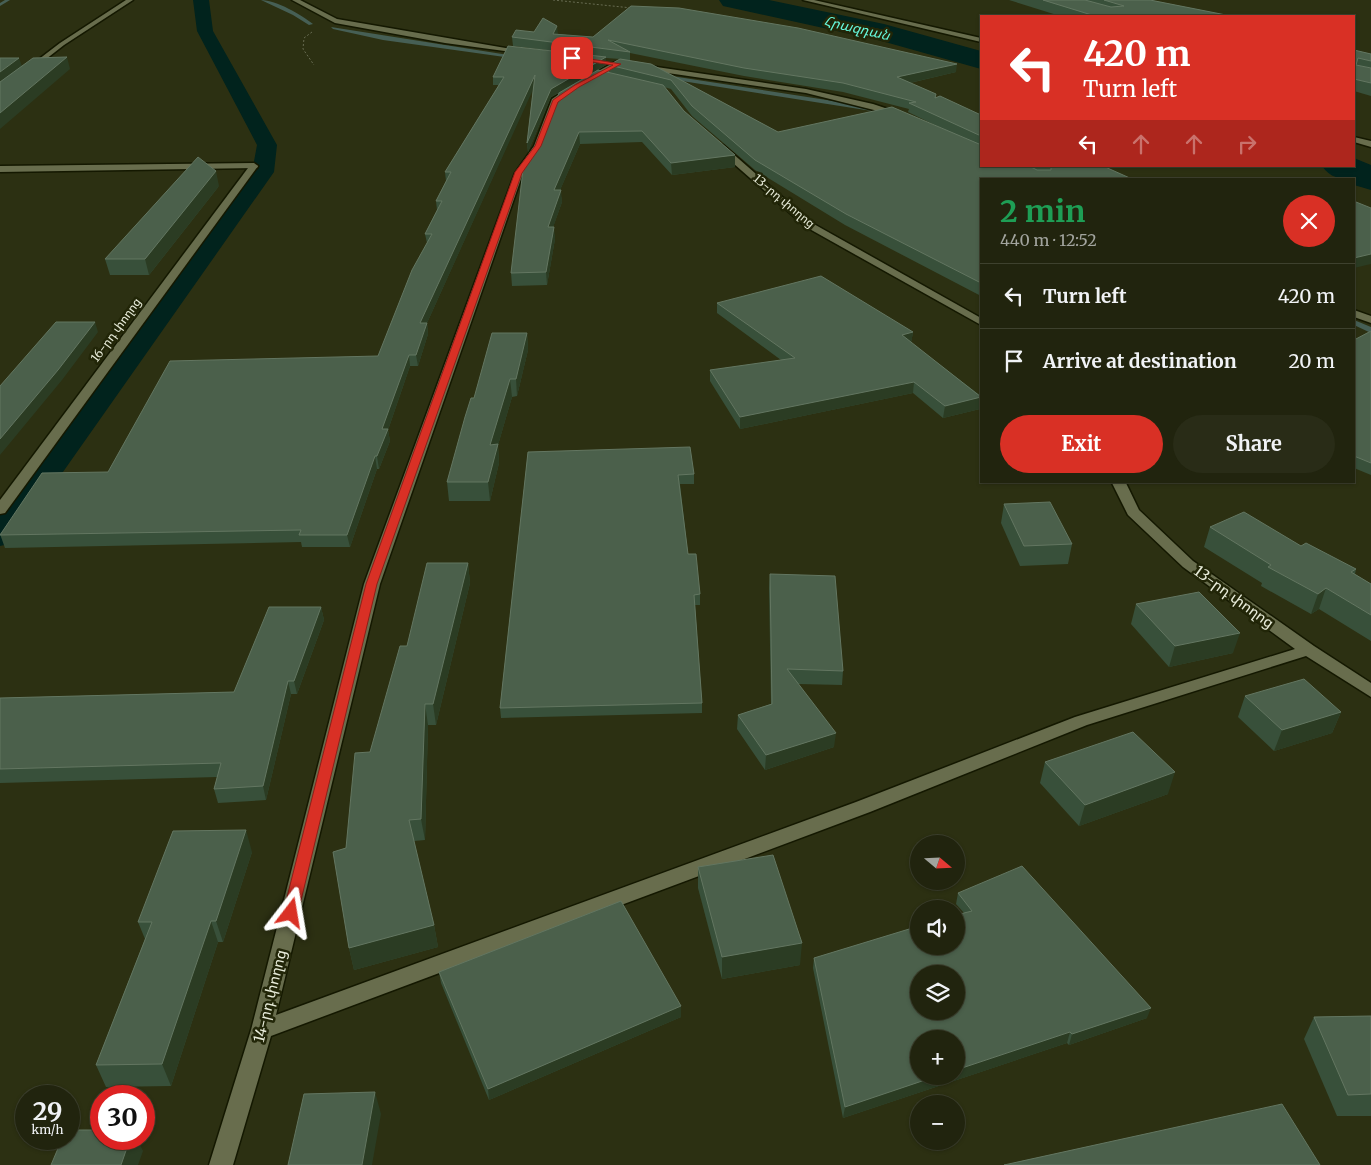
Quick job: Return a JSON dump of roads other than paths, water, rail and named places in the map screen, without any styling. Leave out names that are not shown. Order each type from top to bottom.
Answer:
[{"type":"street","points":[[0,93],[62,44],[130,0]]},
{"type":"street","points":[[295,0],[335,21],[445,41],[533,52]]},
{"type":"street","points":[[806,0],[980,40]]},
{"type":"street","points":[[637,66],[711,75],[842,96],[911,119]]},
{"type":"street","name":"14-րդ փողոց","points":[[221,1165],[262,1030],[372,584],[519,172],[538,146],[555,101],[599,69],[600,73],[620,70]]},
{"type":"street","name":"13-րդ փողոց","points":[[710,138],[809,224],[980,321]]},
{"type":"street","points":[[1355,139],[1371,144]]},
{"type":"street","name":"16-րդ փողոց","points":[[0,169],[254,166],[0,510]]},
{"type":"street","points":[[1355,313],[1371,320]]},
{"type":"street","name":"13-րդ փողոց","points":[[1119,483],[1133,512],[1188,564],[1308,650],[1371,691]]},
{"type":"street","points":[[262,1030],[863,807],[1081,720],[1308,650]]},
{"type":"waterway","points":[[0,5],[8,0]]},
{"type":"waterway","points":[[0,535],[263,172],[267,145],[205,31],[201,0]]},
{"type":"waterway","points":[[263,0],[295,14],[311,24]]},
{"type":"waterway","name":"Հրազդան","points":[[732,0],[884,33],[980,60]]},
{"type":"waterway","points":[[333,28],[383,38],[518,57]]},
{"type":"waterway","points":[[665,77],[872,109]]},
{"type":"waterway","name":"Հրազդան","points":[[1342,167],[1371,179]]},
{"type":"waterway","points":[[1355,322],[1371,330]]}]
